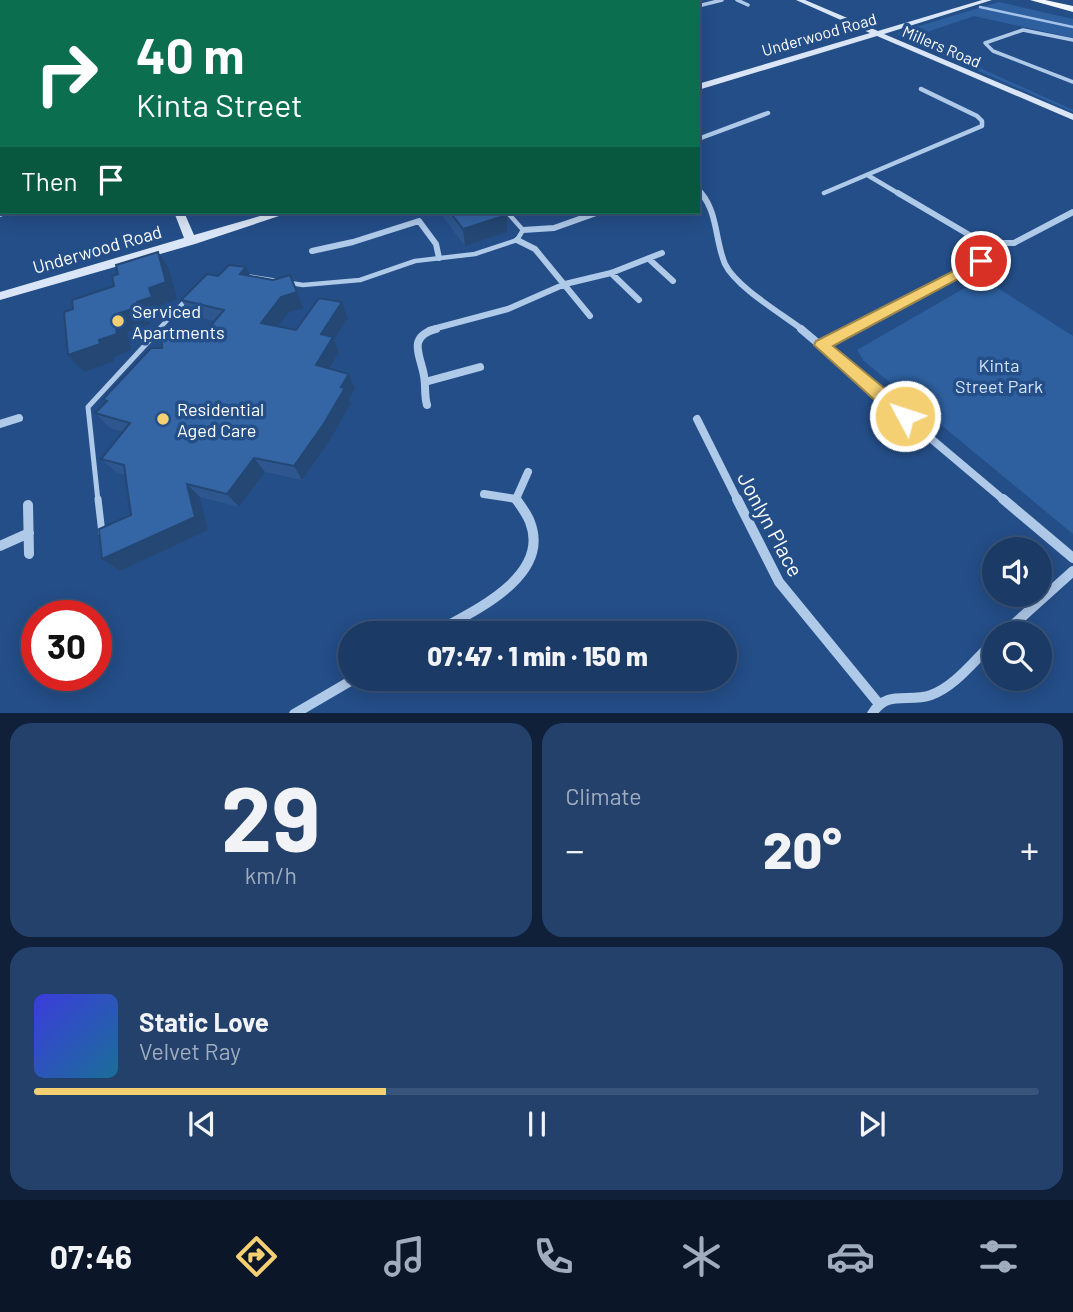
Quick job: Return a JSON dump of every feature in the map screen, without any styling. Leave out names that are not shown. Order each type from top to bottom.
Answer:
[{"type":"main road","name":"Millers Road","points":[[800,0],[1073,117]]},
{"type":"main road","name":"Underwood Road","points":[[700,86],[989,0]]},
{"type":"main road","points":[[1034,0],[1073,7]]},
{"type":"main road","points":[[1054,0],[1073,7]]},
{"type":"main road","points":[[180,214],[191,241]]},
{"type":"main road","name":"Underwood Road","points":[[0,296],[279,214]]},
{"type":"street","points":[[700,6],[722,0]]},
{"type":"street","points":[[737,0],[748,5]]},
{"type":"street","points":[[1073,40],[1023,30],[985,43],[993,51],[1073,82]]},
{"type":"street","points":[[824,193],[982,126],[982,121],[977,116],[921,89]]},
{"type":"street","points":[[700,138],[768,113]]},
{"type":"street","points":[[0,167],[0,214]]},
{"type":"street","points":[[869,176],[983,243],[1014,243],[1073,212]]},
{"type":"street","points":[[700,191],[708,199],[724,263],[732,276],[822,345],[1073,558]]},
{"type":"street","points":[[523,230],[554,228],[593,214]]},
{"type":"street","points":[[313,251],[353,242],[419,221],[436,244],[439,258]]},
{"type":"street","points":[[517,240],[535,249],[590,316]]},
{"type":"street","points":[[822,345],[981,261],[983,243]]},
{"type":"street","points":[[427,405],[422,393],[425,382],[415,348],[427,331],[508,309],[565,284],[611,273],[662,253]]},
{"type":"street","points":[[649,259],[673,281]]},
{"type":"street","points":[[611,273],[639,300]]},
{"type":"street","points":[[425,382],[480,367]]},
{"type":"street","points":[[0,424],[19,418]]},
{"type":"street","name":"Jonlyn Place","points":[[697,419],[779,582],[879,704]]},
{"type":"street","points":[[516,499],[528,472]]},
{"type":"street","points":[[454,621],[496,596],[513,583],[529,564],[534,541],[532,524],[516,499],[484,494]]},
{"type":"street","points":[[28,505],[29,554]]},
{"type":"street","points":[[0,546],[29,533]]},
{"type":"street","points":[[1017,621],[1073,571]]},
{"type":"street","points":[[872,713],[879,704],[895,696],[930,696],[982,652]]},
{"type":"street","points":[[294,713],[338,688]]},
{"type":"lane","points":[[235,275],[303,285],[360,280],[415,261],[475,254],[517,240],[523,230],[509,214]]},
{"type":"lane","points":[[102,533],[88,407],[192,294]]},
{"type":"lane","points":[[139,351],[149,354]]},
{"type":"green space","points":[[999,2],[1073,19],[1073,38],[974,16],[930,31],[922,42],[1073,112],[898,36],[899,32]]},
{"type":"green space","name":"Kinta Street Park","points":[[982,278],[1073,336],[1073,534],[864,361],[857,350]]},
{"type":"building","points":[[452,214],[507,215],[463,229]]},
{"type":"building","points":[[158,252],[166,282],[149,288],[152,297],[137,302],[138,307],[114,315],[117,334],[99,340],[100,344],[68,355],[64,312],[73,309],[72,300],[114,286],[112,276],[118,274],[116,265]]},
{"type":"building","points":[[229,265],[246,267],[240,274],[273,280],[290,275],[297,292],[281,297],[261,323],[296,330],[319,298],[342,302],[321,334],[333,337],[316,365],[349,374],[341,387],[345,388],[294,466],[254,458],[227,494],[187,484],[195,517],[102,559],[99,529],[131,515],[124,465],[101,459],[130,423],[95,413],[107,401],[103,399],[151,348],[162,348],[162,340],[168,333],[199,339],[224,310],[181,300],[207,274],[218,276]]},
{"type":"waterway","points":[[980,7],[1073,27]]},
{"type":"place","name":"Serviced Apartments","points":[[118,321]]},
{"type":"place","name":"Residential Aged Care","points":[[163,419]]},
{"type":"route","points":[[905,416],[822,345],[981,261]]}]
